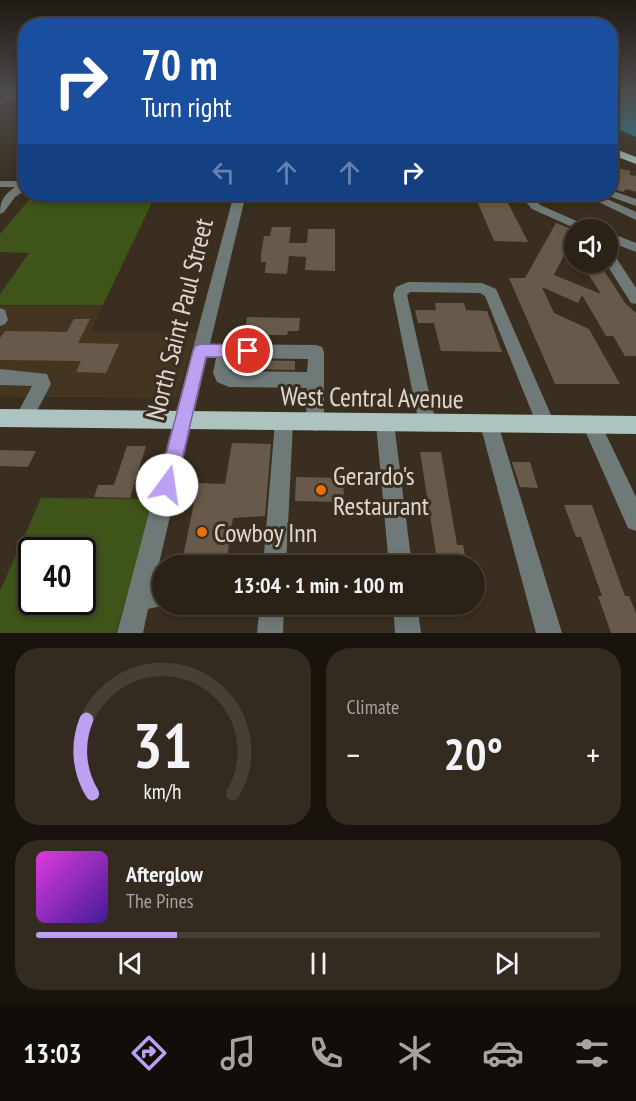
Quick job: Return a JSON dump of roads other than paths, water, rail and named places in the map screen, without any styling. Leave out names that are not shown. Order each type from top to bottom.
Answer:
[{"type":"main road","points":[[618,146],[636,154]]},
{"type":"main road","points":[[618,153],[636,161]]},
{"type":"main road","name":"West Central Avenue","points":[[0,418],[636,425]]},
{"type":"street","points":[[0,184],[18,185]]},
{"type":"street","points":[[0,210],[11,195],[18,190]]},
{"type":"street","points":[[618,199],[636,203]]},
{"type":"street","name":"North Saint Paul Street","points":[[130,633],[151,597],[183,420],[238,201]]},
{"type":"street","points":[[531,201],[536,207],[565,219]]},
{"type":"street","points":[[611,201],[636,216]]},
{"type":"street","points":[[618,242],[636,248]]},
{"type":"street","points":[[618,271],[636,299]]},
{"type":"street","points":[[427,423],[400,295],[401,291],[408,287],[482,288],[491,293],[546,424]]},
{"type":"street","points":[[0,314],[0,320]]},
{"type":"street","points":[[200,351],[316,352],[315,422]]},
{"type":"street","points":[[225,351],[221,373],[229,380],[316,380]]},
{"type":"street","points":[[0,377],[38,377],[41,379],[42,384],[24,418]]},
{"type":"street","points":[[275,555],[284,422]]},
{"type":"street","points":[[385,423],[400,555]]},
{"type":"street","points":[[489,424],[549,633]]},
{"type":"street","points":[[591,424],[636,520]]},
{"type":"street","points":[[270,633],[271,615]]},
{"type":"street","points":[[406,615],[408,633]]},
{"type":"water","points":[[618,124],[636,124],[636,137],[618,129]]},
{"type":"place","name":"Gerardo's Restaurant","points":[[321,490]]},
{"type":"place","name":"Cowboy Inn","points":[[202,532]]}]
